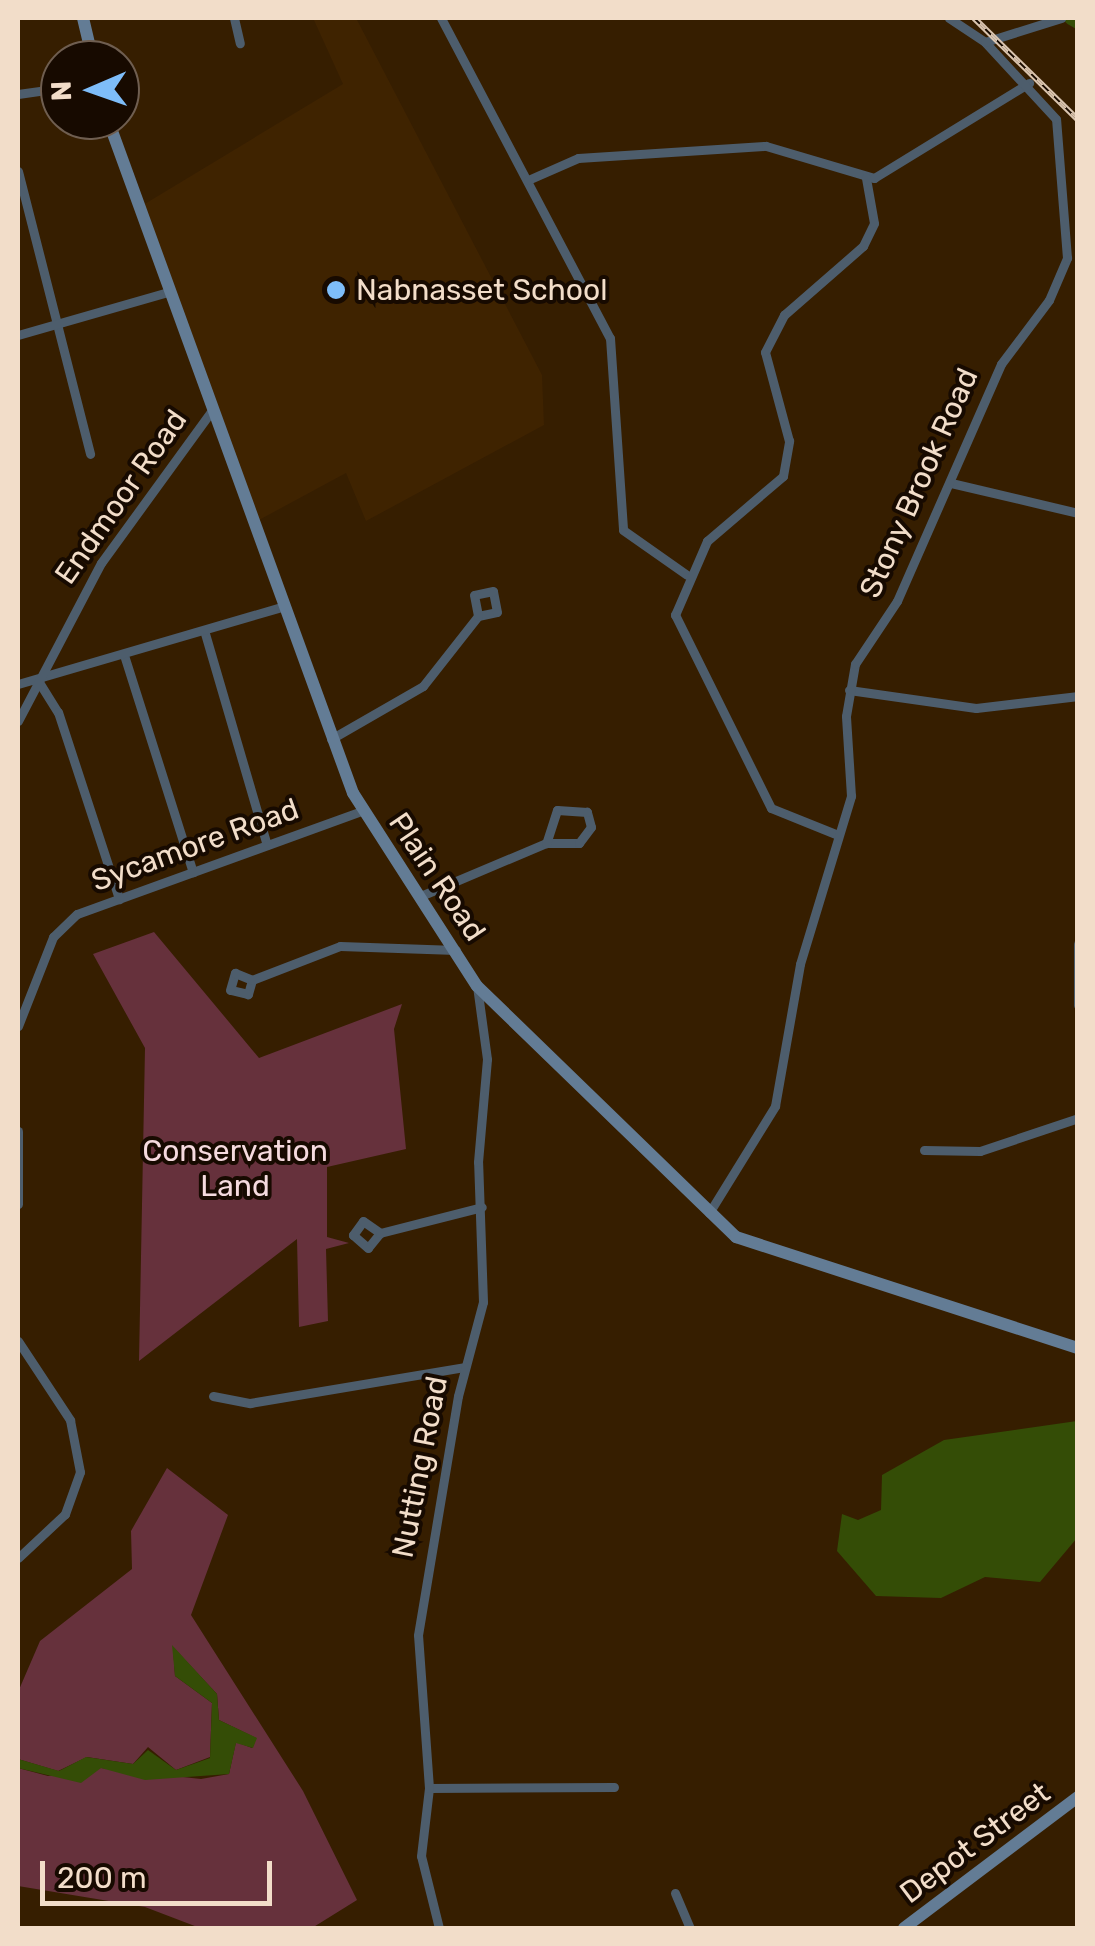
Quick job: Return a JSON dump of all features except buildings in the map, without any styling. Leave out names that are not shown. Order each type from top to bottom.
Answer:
[{"type":"main road","name":"Plain Road","points":[[115,140],[331,739],[362,810],[422,895],[477,986],[708,1215],[760,1248],[1078,1348]]},
{"type":"main road","name":"Depot Street","points":[[904,1928],[1078,1796]]},
{"type":"street","points":[[234,18],[240,43]]},
{"type":"street","points":[[441,18],[612,344],[623,530],[687,575]]},
{"type":"street","name":"Stony Brook Road","points":[[708,1215],[772,1117],[800,964],[852,786],[849,690],[952,483],[1000,364],[1049,300],[1066,258],[1056,119],[1029,84],[985,42],[950,18]]},
{"type":"street","points":[[985,42],[1060,18]]},
{"type":"street","points":[[528,180],[578,158],[766,146],[866,178],[1029,84]]},
{"type":"street","points":[[18,171],[90,454]]},
{"type":"street","points":[[838,835],[788,821],[763,796],[680,639],[675,615],[687,575],[719,528],[767,498],[783,476],[788,441],[766,352],[784,315],[862,246],[874,223],[866,178]]},
{"type":"street","points":[[18,334],[168,292]]},
{"type":"street","name":"Endmoor Road","points":[[18,720],[101,563],[212,410]]},
{"type":"street","points":[[952,483],[1078,512]]},
{"type":"street","points":[[18,684],[281,607]]},
{"type":"street","points":[[331,739],[423,686],[478,616]]},
{"type":"street","points":[[204,630],[268,845]]},
{"type":"street","points":[[124,654],[193,872]]},
{"type":"street","points":[[38,679],[58,712],[118,899]]},
{"type":"street","points":[[849,690],[984,708],[1078,696]]},
{"type":"street","name":"Sycamore Road","points":[[18,1026],[53,937],[77,914],[362,810]]},
{"type":"street","points":[[422,895],[546,843],[584,841],[586,812],[557,810],[546,843]]},
{"type":"street","points":[[1078,944],[1078,1005]]},
{"type":"street","points":[[252,980],[340,946],[456,950]]},
{"type":"street","name":"Nutting Road","points":[[439,1928],[421,1856],[429,1788],[418,1635],[464,1367],[483,1302],[482,1015],[477,986]]},
{"type":"street","points":[[482,1015],[495,1004]]},
{"type":"street","points":[[924,1150],[980,1151],[1078,1118]]},
{"type":"street","points":[[18,1131],[18,1204]]},
{"type":"street","points":[[380,1232],[482,1207]]},
{"type":"street","points":[[18,1341],[80,1452],[72,1502],[18,1558]]},
{"type":"street","points":[[213,1396],[250,1403],[464,1367]]},
{"type":"street","points":[[429,1788],[614,1787]]},
{"type":"street","points":[[676,1893],[690,1928]]},
{"type":"shaded area","name":"Nabnasset School","points":[[313,18],[356,18],[542,375],[544,425],[366,521],[346,473],[259,520],[143,205],[343,84]]},
{"type":"shaded area","points":[[1077,1421],[1077,1538],[1040,1582],[985,1577],[941,1598],[876,1596],[837,1551],[842,1514],[858,1520],[881,1510],[882,1475],[944,1440]]},
{"type":"shaded area","points":[[172,1645],[217,1694],[219,1720],[257,1738],[253,1748],[236,1743],[229,1774],[145,1780],[101,1768],[81,1783],[18,1768],[18,1759],[59,1771],[86,1757],[133,1764],[148,1750],[176,1770],[210,1758],[212,1703],[175,1676]]},
{"type":"green space","name":"Conservation Land","points":[[154,932],[259,1058],[402,1004],[394,1029],[406,1149],[327,1167],[327,1237],[349,1243],[326,1249],[328,1321],[299,1327],[297,1239],[139,1361],[145,1048],[93,954]]},
{"type":"green space","points":[[167,1468],[228,1515],[191,1615],[303,1791],[357,1900],[312,1928],[200,1928],[145,1907],[18,1886],[18,1768],[48,1776],[101,1768],[201,1779],[229,1774],[236,1742],[252,1748],[256,1738],[219,1720],[217,1694],[173,1647],[175,1676],[212,1703],[210,1757],[176,1770],[148,1747],[133,1764],[87,1757],[58,1771],[18,1759],[18,1692],[40,1641],[132,1569],[131,1531]]},
{"type":"waterway","points":[[1071,18],[1078,22]]},
{"type":"railway","points":[[974,18],[1078,120]]},
{"type":"place","name":"Nabnasset School","points":[[336,290]]}]
